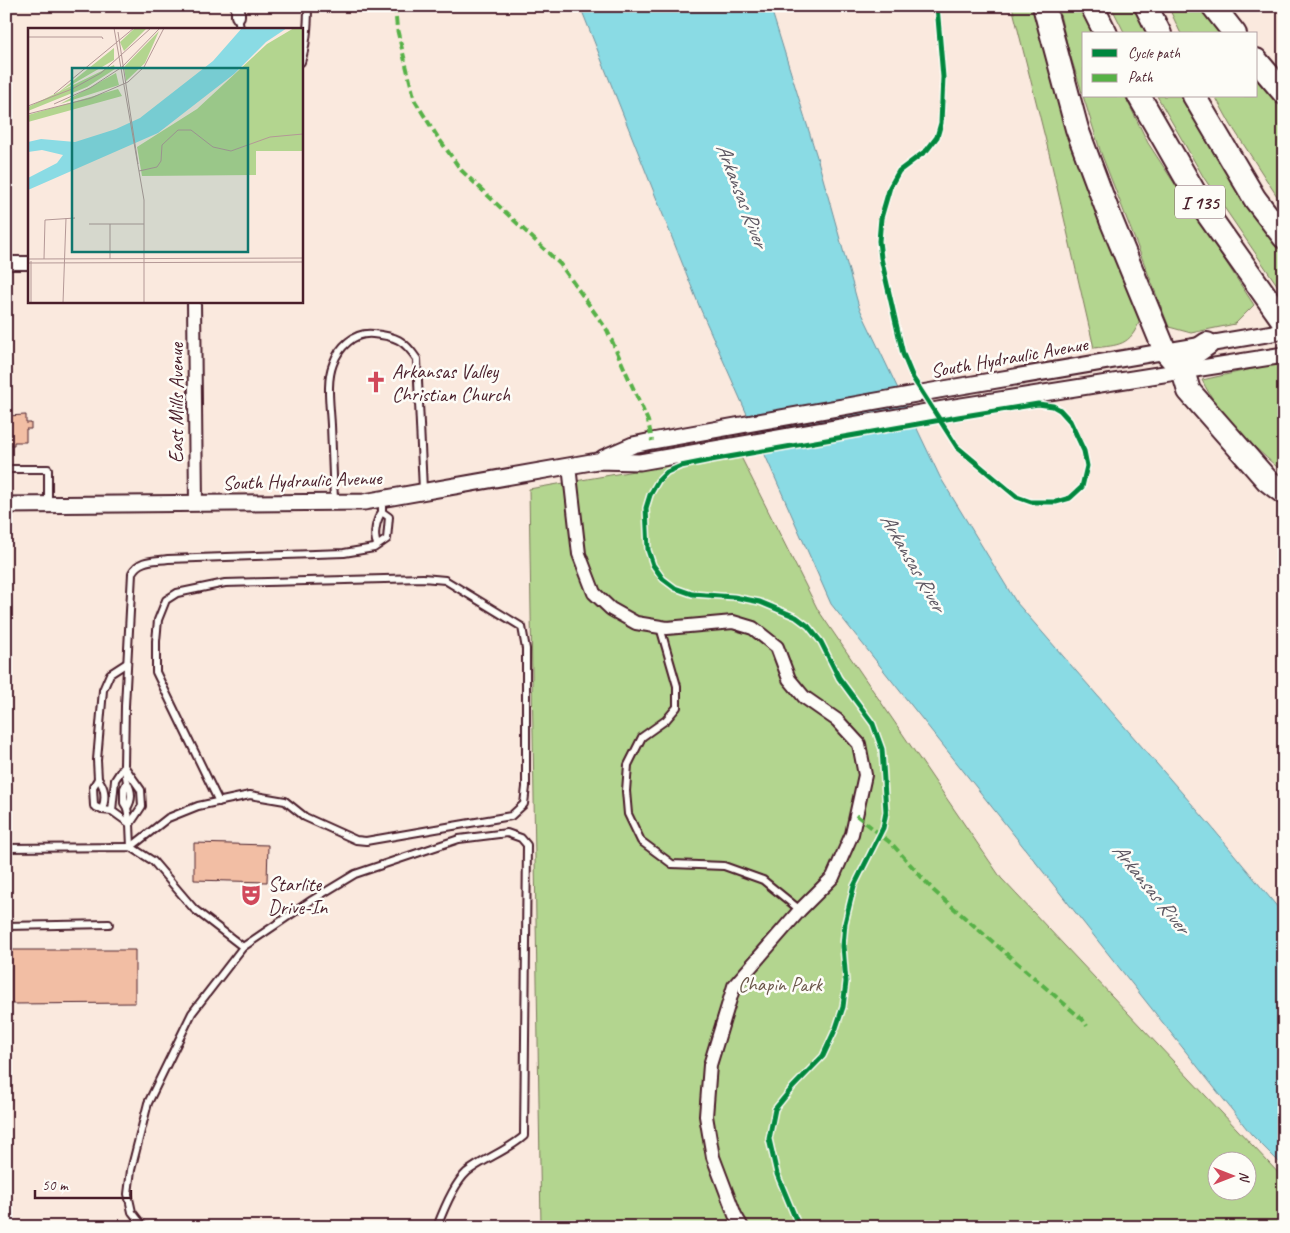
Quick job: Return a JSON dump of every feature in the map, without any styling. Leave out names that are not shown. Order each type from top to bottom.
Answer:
[{"type":"highway","points":[[1044,6],[1077,130],[1111,220],[1165,351],[1183,371],[1189,391],[1267,480],[1284,493]]},
{"type":"highway","points":[[1092,6],[1105,32]]},
{"type":"highway","points":[[1146,6],[1159,32]]},
{"type":"highway","points":[[1213,6],[1233,32]]},
{"type":"highway","points":[[1258,62],[1284,94]]},
{"type":"highway","name":"I 135","points":[[1140,98],[1204,209],[1284,322]]},
{"type":"highway","name":"I 135","points":[[1195,98],[1255,199],[1284,237]]},
{"type":"highway","points":[[1183,371],[1187,358],[1207,344]]},
{"type":"street","points":[[6,263],[28,263]]},
{"type":"street","name":"East Mills Avenue","points":[[194,302],[196,504]]},
{"type":"street","name":"South Hydraulic Avenue","points":[[597,461],[633,445],[944,389],[1284,331]]},
{"type":"street","name":"South Hydraulic Avenue","points":[[6,505],[364,502],[382,506],[423,492],[597,461],[640,462],[955,406],[1284,355]]},
{"type":"street","points":[[569,466],[579,554],[594,593],[611,609],[636,623],[667,628],[733,622],[753,628],[777,647],[789,679],[804,697],[837,720],[859,744],[865,775],[852,834],[833,877],[800,910],[734,986],[710,1065],[706,1116],[713,1157],[735,1215],[742,1227]]},
{"type":"lane","points":[[302,59],[308,26],[308,6]]},
{"type":"lane","points":[[238,11],[240,28]]},
{"type":"lane","points":[[334,502],[329,388],[333,365],[341,349],[352,338],[368,333],[390,335],[406,344],[417,359],[423,492]]},
{"type":"lane","points":[[6,469],[48,469],[48,505]]},
{"type":"lane","points":[[131,847],[130,824],[127,808],[124,803],[124,788],[127,782],[124,766],[127,663],[132,574],[135,566],[141,563],[168,559],[344,553],[374,548],[377,544],[387,539],[389,517],[382,506]]},
{"type":"lane","points":[[377,544],[374,539],[382,506]]},
{"type":"lane","points":[[131,847],[168,818],[198,806],[219,802],[250,795],[285,801],[305,818],[356,840],[366,841],[512,816],[524,804],[526,788],[526,649],[522,627],[445,580],[423,578],[225,583],[177,593],[166,600],[158,620],[156,672],[219,802]]},
{"type":"lane","points":[[660,627],[677,686],[677,707],[666,720],[642,738],[628,765],[626,791],[628,814],[641,841],[672,864],[724,866],[762,880],[800,910]]},
{"type":"lane","points":[[127,663],[110,674],[103,690],[98,779],[93,787],[94,806],[102,810],[112,811],[130,824]]},
{"type":"lane","points":[[112,811],[115,780],[124,766]]},
{"type":"lane","points":[[124,766],[141,790],[142,806],[130,824]]},
{"type":"lane","points":[[98,779],[104,786],[105,802],[102,810]]},
{"type":"lane","points":[[147,1227],[143,1226],[132,1212],[128,1194],[131,1170],[148,1103],[192,1012],[243,947],[312,900],[355,874],[459,840],[507,833],[521,838],[527,845],[524,1136],[513,1145],[466,1173],[447,1203],[437,1227]]},
{"type":"lane","points":[[6,848],[131,847],[153,861],[194,908],[243,947]]},
{"type":"lane","points":[[6,926],[109,924]]},
{"type":"green space","points":[[1012,6],[1036,6],[1140,320],[1132,335],[1123,343],[1117,345],[1094,348],[1050,157]]},
{"type":"green space","points":[[1058,6],[1081,6],[1093,32],[1082,32],[1082,93],[1068,48]]},
{"type":"green space","points":[[1111,6],[1138,6],[1150,32],[1124,32]]},
{"type":"green space","points":[[1168,6],[1205,6],[1226,32],[1180,32]]},
{"type":"green space","points":[[1258,71],[1284,102],[1284,207],[1231,125],[1216,98],[1258,98]]},
{"type":"green space","points":[[1084,98],[1126,98],[1148,143],[1254,305],[1235,324],[1191,333],[1169,327],[1101,153]]},
{"type":"green space","points":[[1158,98],[1187,98],[1263,223],[1284,252],[1284,295],[1204,178]]},
{"type":"green space","points":[[1284,362],[1284,473],[1238,430],[1218,406],[1202,380]]},
{"type":"green space","name":"Chapin Park","points":[[739,453],[818,610],[1001,878],[1257,1150],[1208,1150],[1208,1200],[1258,1200],[1258,1151],[1284,1179],[1284,1227],[541,1227],[529,489]]},
{"type":"water","name":"Arkansas River","points":[[580,6],[773,6],[773,15],[817,157],[859,307],[940,477],[1016,602],[1210,825],[1284,915],[1284,1167],[1251,1134],[831,604],[700,308]]},
{"type":"building","points":[[26,415],[26,423],[31,423],[31,429],[26,429],[26,442],[14,442],[14,445],[6,445],[6,416]]},
{"type":"building","points":[[194,843],[268,845],[267,882],[194,880]]},
{"type":"building","points":[[11,950],[135,950],[135,1003],[11,1004]]},
{"type":"marked path","points":[[395,6],[397,29],[415,101],[461,170],[560,264],[607,330],[648,421],[652,441]]},
{"type":"marked path","points":[[856,815],[892,844],[934,891],[1083,1020],[1087,1026]]},
{"type":"cycle path","points":[[799,1227],[777,1174],[769,1139],[775,1109],[823,1056],[843,1007],[846,982],[843,946],[845,923],[854,886],[883,828],[886,812],[882,749],[873,724],[839,678],[821,642],[808,626],[796,617],[760,602],[734,597],[692,594],[675,588],[663,579],[653,565],[648,550],[646,508],[650,495],[658,481],[667,472],[681,466],[711,460],[958,417],[1038,404],[1053,406],[1060,410],[1070,421],[1084,451],[1087,466],[1082,487],[1070,498],[1056,502],[1031,502],[1017,497],[957,447],[913,378],[903,354],[881,258],[879,241],[881,218],[890,187],[899,171],[927,150],[937,137],[941,123],[943,77],[937,6]]},
{"type":"place","name":"Arkansas Valley Christian Church","points":[[376,382]]},
{"type":"place","name":"Starlite Drive-In","points":[[251,895]]}]
